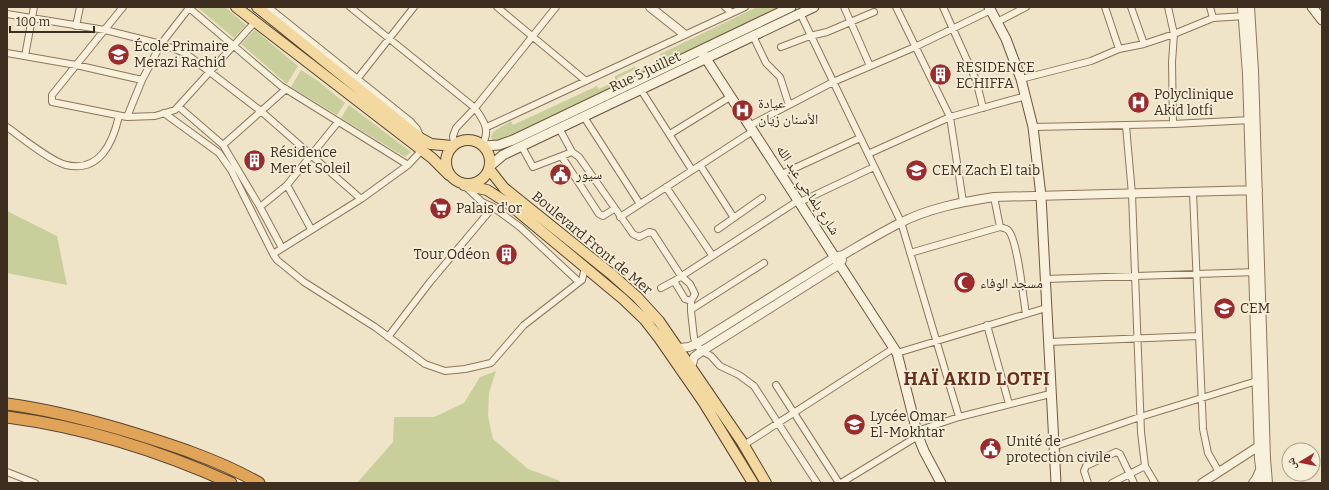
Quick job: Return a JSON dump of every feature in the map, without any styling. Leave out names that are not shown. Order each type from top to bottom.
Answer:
[{"type":"highway","points":[[7,404],[28,407],[100,424],[162,442],[209,459],[259,483]]},
{"type":"highway","points":[[7,417],[29,420],[108,438],[191,465],[231,483]]},
{"type":"main road","points":[[236,7],[422,150],[454,180],[464,185],[487,190],[501,198],[623,299],[659,338],[726,436],[753,483]]},
{"type":"main road","points":[[257,7],[420,138],[431,144],[453,145],[469,140],[483,146],[490,157],[489,167],[480,182],[464,185]]},
{"type":"main road","name":"Rue 5 Juillet","points":[[483,146],[499,145],[513,140],[791,7]]},
{"type":"main road","name":"Rue 5 Juillet","points":[[489,167],[503,155],[814,7]]},
{"type":"main road","points":[[1312,7],[1322,20]]},
{"type":"main road","points":[[990,9],[1006,39],[1021,79],[1033,128],[1041,196],[1050,394],[1056,483]]},
{"type":"main road","name":"شارع بلماحي عبد الله","points":[[701,50],[730,97],[840,259],[895,350],[918,434],[924,451],[941,483]]},
{"type":"main road","points":[[449,175],[446,169],[446,157],[453,145]]},
{"type":"main road","name":"Boulevard Front de Mer","points":[[489,167],[504,188],[638,297],[659,321],[679,348],[744,445],[765,481]]},
{"type":"street","points":[[25,56],[34,7]]},
{"type":"street","points":[[76,26],[80,7]]},
{"type":"street","points":[[123,7],[52,95],[52,102],[127,117],[143,117],[175,110],[255,22]]},
{"type":"street","points":[[127,117],[142,80],[161,44],[189,7],[286,89],[408,165]]},
{"type":"street","points":[[269,7],[358,78],[410,122],[417,129],[420,138]]},
{"type":"street","points":[[350,7],[475,108],[487,127],[486,138],[483,146]]},
{"type":"street","points":[[358,78],[414,7]]},
{"type":"street","points":[[497,7],[586,81]]},
{"type":"street","points":[[453,145],[453,132],[475,108],[556,7]]},
{"type":"street","points":[[650,7],[684,34]]},
{"type":"street","points":[[725,7],[732,13]]},
{"type":"street","points":[[487,127],[684,34],[745,7]]},
{"type":"street","points":[[844,7],[870,66]]},
{"type":"street","points":[[896,7],[950,116],[963,202]]},
{"type":"street","points":[[943,7],[976,80],[983,108]]},
{"type":"street","points":[[997,22],[1026,7]]},
{"type":"street","points":[[1105,7],[1119,50]]},
{"type":"street","points":[[1131,7],[1144,44]]},
{"type":"street","points":[[1168,7],[1174,34],[1172,62],[1173,124]]},
{"type":"street","points":[[1210,7],[1213,18]]},
{"type":"street","points":[[1242,7],[1248,13],[1260,380],[1259,446],[1261,482]]},
{"type":"street","points":[[620,217],[700,165],[751,128],[789,105],[833,82],[915,47],[990,9]]},
{"type":"street","points":[[781,47],[810,36],[827,32],[874,12]]},
{"type":"street","points":[[800,13],[901,222],[959,417]]},
{"type":"street","points":[[1021,79],[1091,61],[1119,50],[1144,44],[1174,34],[1213,18],[1248,13]]},
{"type":"street","points":[[7,14],[105,30],[161,44],[184,53],[262,112],[361,198]]},
{"type":"street","points":[[753,36],[766,63],[780,77],[789,105]]},
{"type":"street","points":[[7,53],[76,65],[142,80]]},
{"type":"street","points":[[223,145],[262,112],[286,89]]},
{"type":"street","points":[[641,90],[692,170]]},
{"type":"street","points":[[868,154],[950,116],[1026,96]]},
{"type":"street","points":[[670,134],[730,97]]},
{"type":"street","points":[[179,107],[223,145],[260,207],[282,248]]},
{"type":"street","points":[[164,113],[219,153],[231,170],[277,260],[304,282],[388,337],[426,364],[445,371],[465,369],[491,363],[524,325],[579,282],[585,268]]},
{"type":"street","points":[[7,127],[56,161],[66,165],[82,165],[95,161],[103,155],[113,140],[120,116]]},
{"type":"street","points":[[584,117],[640,204]]},
{"type":"street","points":[[1033,128],[1126,126],[1252,120]]},
{"type":"street","points":[[260,207],[287,185],[338,122]]},
{"type":"street","points":[[1126,126],[1132,194],[1140,417],[1145,466],[1155,483]]},
{"type":"street","points":[[559,128],[572,152],[579,157],[614,209],[636,237],[649,232],[653,233],[681,276],[690,284],[694,294],[691,301],[694,338],[696,344],[702,351],[711,356],[720,366],[738,375],[754,386],[817,483]]},
{"type":"street","points":[[782,174],[860,138]]},
{"type":"street","points":[[522,147],[533,167],[572,152]]},
{"type":"street","points":[[273,254],[361,198],[408,165],[422,150]]},
{"type":"street","points":[[562,157],[599,214],[603,216],[614,209]]},
{"type":"street","points":[[700,165],[734,218]]},
{"type":"street","points":[[661,288],[800,201],[874,167]]},
{"type":"street","points":[[287,185],[311,229]]},
{"type":"street","points":[[464,185],[482,202],[520,227],[579,282]]},
{"type":"street","points":[[666,187],[712,256]]},
{"type":"street","points":[[679,348],[689,347],[696,344],[901,222],[940,208],[963,202],[994,197],[1254,190]]},
{"type":"street","points":[[1193,192],[1204,441],[1208,453],[1219,472]]},
{"type":"street","points":[[994,197],[1000,227]]},
{"type":"street","points":[[718,229],[762,198]]},
{"type":"street","points":[[388,337],[430,282],[493,208]]},
{"type":"street","points":[[910,253],[1000,227],[1009,231],[1014,243],[1026,314]]},
{"type":"street","points":[[691,367],[694,357],[702,351],[840,259]]},
{"type":"street","points":[[692,309],[764,263]]},
{"type":"street","points":[[1045,279],[1257,272]]},
{"type":"street","points":[[674,281],[685,299],[691,301]]},
{"type":"street","points":[[744,445],[895,350],[936,341],[1046,308]]},
{"type":"street","points":[[987,325],[1009,404]]},
{"type":"street","points":[[1048,342],[1199,336]]},
{"type":"street","points":[[1053,447],[1140,417],[1260,380]]},
{"type":"street","points":[[1260,380],[1266,459],[1261,482]]},
{"type":"street","points":[[776,385],[840,483],[918,434],[959,417],[1050,394]]},
{"type":"street","points":[[1202,483],[1259,446]]},
{"type":"street","points":[[1088,483],[1084,471],[1086,466],[1116,452],[1120,454],[1134,483]]},
{"type":"street","points":[[1228,466],[1246,459],[1251,460],[1260,469]]},
{"type":"street","points":[[1260,469],[1266,459]]},
{"type":"street","points":[[1112,483],[1145,466]]},
{"type":"street","points":[[7,472],[35,483]]},
{"type":"green space","points":[[197,7],[225,7],[246,25],[234,38]]},
{"type":"green space","points":[[757,7],[779,7],[644,72],[639,74],[634,70],[618,78],[618,85],[510,137],[493,142],[491,137],[493,132],[511,121],[513,125],[597,86],[599,89],[615,81],[615,76],[634,67],[640,70],[661,60],[660,54]]},
{"type":"green space","points":[[255,30],[298,66],[287,84],[241,44]]},
{"type":"green space","points":[[301,70],[318,81],[345,103],[337,115],[291,87]]},
{"type":"green space","points":[[349,105],[411,152],[405,157],[341,118]]},
{"type":"green space","points":[[7,211],[57,236],[67,285],[7,273]]},
{"type":"green space","points":[[496,371],[489,393],[488,416],[493,439],[528,469],[558,480],[562,483],[357,483],[393,442],[394,417],[434,417],[464,403],[480,377]]},
{"type":"place","name":"École Primaire Merazi Rachid","points":[[119,54]]},
{"type":"place","name":"RESIDENCE ECHIFFA","points":[[940,75]]},
{"type":"place","name":"Polyclinique Akid lotfi","points":[[1139,102]]},
{"type":"place","name":"عيادة الأسنان زيان","points":[[742,111]]},
{"type":"place","name":"Résidence Mer et Soleil","points":[[255,160]]},
{"type":"place","name":"CEM Zach El taib","points":[[916,170]]},
{"type":"place","name":"سيور","points":[[561,174]]},
{"type":"place","name":"Palais d'or","points":[[441,208]]},
{"type":"place","name":"Tour Odéon","points":[[506,254]]},
{"type":"place","name":"مسجد الوفاء","points":[[965,283]]},
{"type":"place","name":"CEM","points":[[1224,308]]},
{"type":"place","name":"Lycée Omar El-Mokhtar","points":[[854,424]]},
{"type":"place","name":"Unité de protection civile","points":[[990,449]]},
{"type":"district","name":"HAÏ AKID LOTFI","points":[[977,379]]}]
